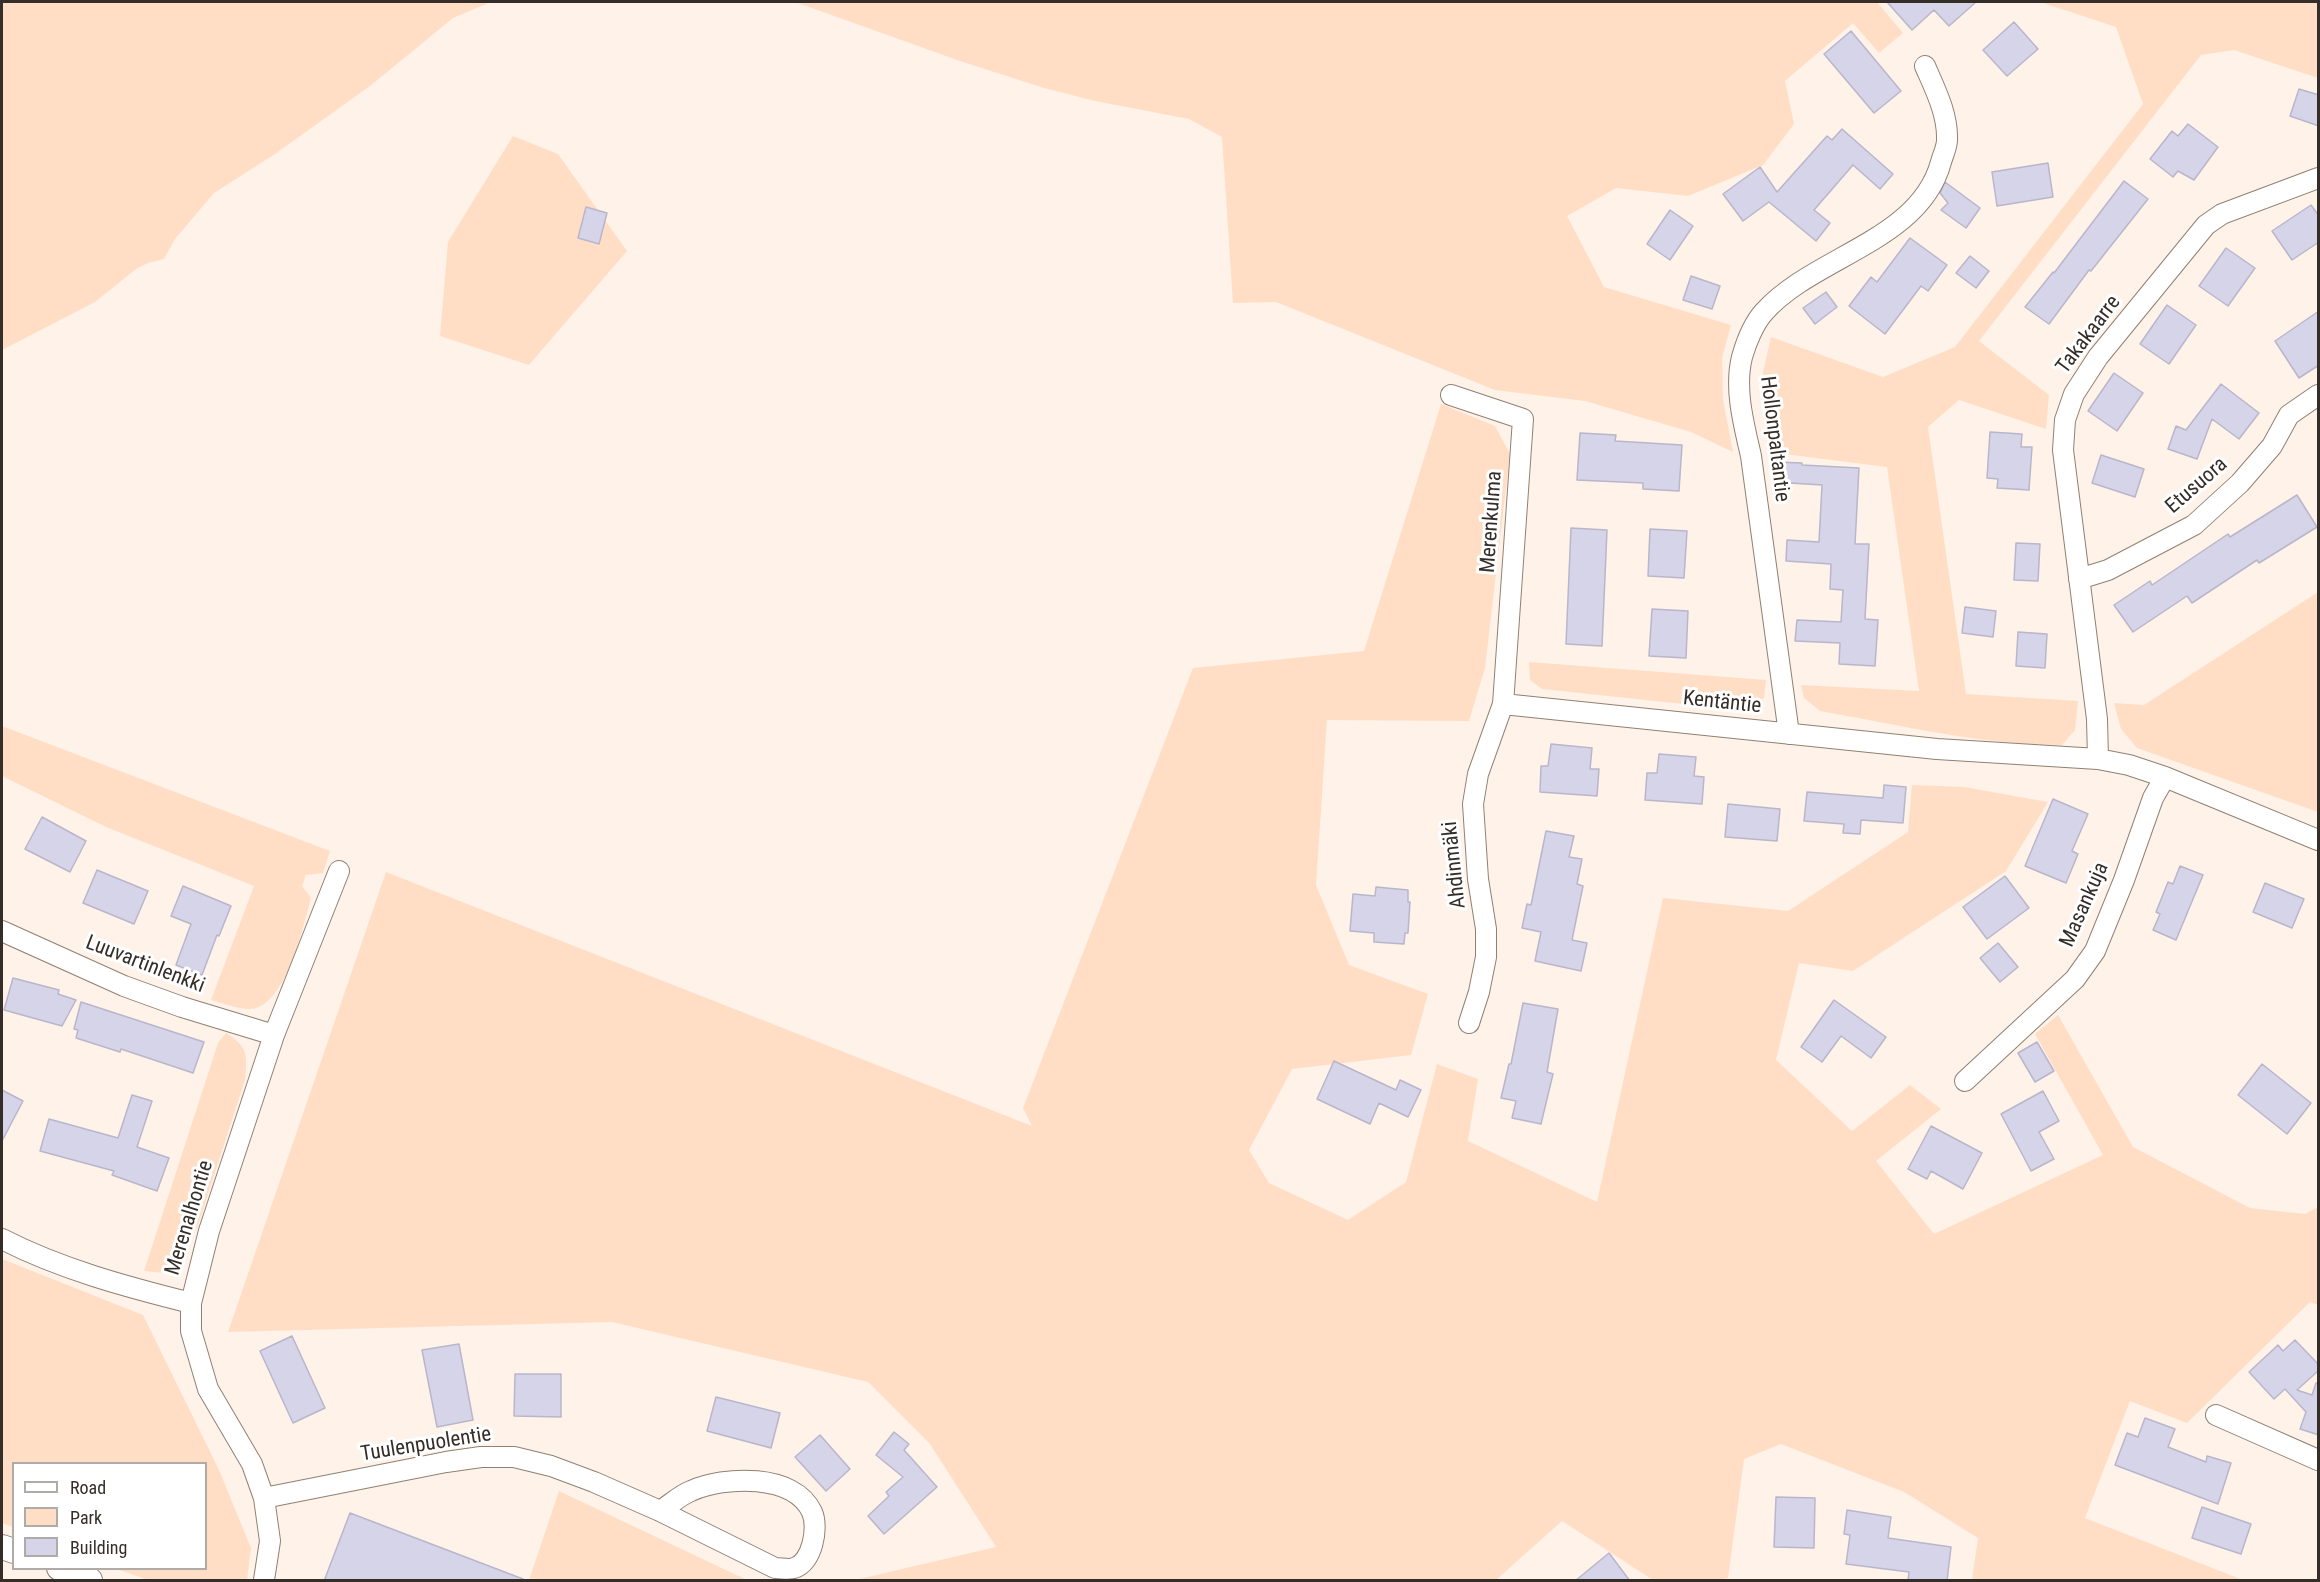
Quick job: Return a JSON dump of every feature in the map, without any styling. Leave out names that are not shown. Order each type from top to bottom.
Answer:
[{"type":"street","name":"Hollonpaltantie","points":[[1789,734],[1751,456],[1742,412],[1740,382],[1742,358],[1751,334],[1763,313],[1791,288],[1896,225],[1917,205],[1931,187],[1940,169],[1947,141],[1942,108],[1925,66]]},
{"type":"street","name":"Takakaarre","points":[[2098,759],[2097,719],[2063,450],[2065,420],[2074,394],[2098,357],[2206,225],[2222,214],[2318,180]]},
{"type":"street","name":"Etusuora","points":[[2079,579],[2108,570],[2194,525],[2240,483],[2272,446],[2289,415],[2319,394]]},
{"type":"street","name":"Merenkulma","points":[[1451,395],[1523,419],[1503,704]]},
{"type":"street","name":"Kentäntie","points":[[1503,704],[1937,749],[2098,759]]},
{"type":"street","name":"Ahdinmäki","points":[[1469,1023],[1479,992],[1486,957],[1486,929],[1478,879],[1473,804],[1478,774],[1503,704]]},
{"type":"street","points":[[2098,759],[2129,765],[2165,777],[2319,840]]},
{"type":"street","name":"Masankuja","points":[[1965,1081],[2075,979],[2095,951],[2124,880],[2153,798],[2165,777]]},
{"type":"street","name":"Merenalhontie","points":[[264,1581],[270,1541],[264,1498],[252,1464],[208,1389],[191,1331],[190,1303],[209,1231],[274,1035],[339,871]]},
{"type":"street","name":"Luuvartinlenkki","points":[[2,931],[124,987],[274,1035]]},
{"type":"street","points":[[2,1239],[23,1250],[79,1271],[190,1303]]},
{"type":"street","points":[[2216,1414],[2319,1460]]},
{"type":"street","name":"Tuulenpuolentie","points":[[264,1498],[446,1462],[481,1457],[514,1457],[551,1466],[660,1511],[775,1568],[795,1568],[807,1558],[815,1538],[813,1513],[801,1498],[783,1487],[760,1481],[734,1480],[691,1491],[660,1511]]},
{"type":"street","points":[[62,1570],[90,1581]]},
{"type":"green space","points":[[2,2],[491,2],[453,18],[370,86],[275,154],[214,193],[175,239],[164,259],[136,269],[95,302],[2,350]]},
{"type":"green space","points":[[795,2],[1877,2],[1903,33],[1879,53],[1853,23],[1785,81],[1794,124],[1763,165],[1688,196],[1616,188],[1567,216],[1604,287],[1731,325],[1722,358],[1723,400],[1733,452],[1691,432],[1585,401],[1495,390],[1276,302],[1233,303],[1222,137],[1189,119],[1095,101],[1044,88],[960,61]]},
{"type":"green space","points":[[2040,2],[2318,2],[2318,78],[2234,50],[2201,55],[1979,341],[2049,395],[2046,429],[1959,400],[1928,427],[1966,694],[2078,701],[2075,730],[2062,745],[2001,742],[1910,728],[1820,711],[1804,698],[1801,685],[1919,691],[1887,467],[1768,452],[1763,409],[1763,372],[1771,337],[1883,377],[1955,347],[2143,104],[2116,27]]},
{"type":"green space","points":[[513,136],[558,154],[627,251],[529,365],[440,336],[448,242]]},
{"type":"green space","points":[[1441,404],[1495,426],[1510,454],[1485,668],[1469,721],[1327,720],[1316,885],[1349,965],[1428,994],[1411,1055],[1292,1069],[1249,1150],[1269,1183],[1348,1220],[1406,1182],[1437,1064],[1478,1079],[1468,1141],[1597,1202],[1663,898],[1788,911],[1908,832],[1912,785],[1964,787],[2048,802],[2006,871],[1853,971],[1799,963],[1776,1060],[1852,1131],[1910,1085],[1941,1109],[1876,1161],[1934,1234],[2103,1155],[2035,1034],[2058,1015],[2133,1147],[2250,1208],[2305,1214],[2318,1207],[2318,1305],[2310,1302],[2187,1423],[2130,1401],[2085,1518],[2243,1580],[1972,1580],[1978,1538],[1904,1492],[1781,1444],[1744,1459],[1728,1578],[1719,1580],[1653,1580],[1562,1521],[1496,1580],[855,1580],[996,1547],[930,1444],[868,1382],[612,1322],[228,1332],[386,872],[1032,1126],[1023,1108],[1193,668],[1364,651]]},
{"type":"green space","points":[[2318,592],[2318,812],[2137,748],[2121,729],[2114,703],[2144,705]]},
{"type":"green space","points":[[1529,662],[1766,680],[1764,698],[1749,711],[1542,689],[1530,680]]},
{"type":"green space","points":[[2,726],[330,851],[323,873],[306,875],[302,886],[311,898],[303,928],[282,983],[272,997],[260,1006],[247,1009],[211,1000],[254,886],[106,827],[2,776]]},
{"type":"green space","points":[[226,1033],[243,1048],[246,1058],[245,1080],[197,1228],[181,1260],[165,1273],[144,1271],[218,1043]]},
{"type":"green space","points":[[2,1259],[143,1315],[219,1470],[251,1548],[247,1580],[148,1580],[120,1570],[207,1570],[207,1462],[12,1462],[12,1527],[2,1523]]},
{"type":"green space","points":[[559,1491],[747,1580],[529,1580]]},
{"type":"building","points":[[1887,2],[1976,2],[1949,26],[1934,10],[1912,30]]},
{"type":"building","points":[[2014,22],[2038,49],[2007,76],[1983,50]]},
{"type":"building","points":[[1851,31],[1901,91],[1874,113],[1824,54]]},
{"type":"building","points":[[2299,89],[2319,95],[2319,126],[2290,116]]},
{"type":"building","points":[[2188,124],[2218,147],[2194,180],[2178,171],[2173,177],[2150,159],[2172,131],[2178,136]]},
{"type":"building","points":[[1842,129],[1893,174],[1880,189],[1853,165],[1814,210],[1830,223],[1816,241],[1769,202],[1743,221],[1723,194],[1760,167],[1777,192],[1827,136],[1832,140]]},
{"type":"building","points":[[2048,163],[2053,197],[1997,206],[1992,172]]},
{"type":"building","points":[[2124,181],[2148,199],[2091,271],[2089,270],[2049,324],[2025,307]]},
{"type":"building","points":[[1945,182],[1980,208],[1966,228],[1941,210],[1948,203],[1940,193]]},
{"type":"building","points":[[2311,205],[2319,216],[2319,242],[2292,260],[2272,231]]},
{"type":"building","points":[[586,207],[607,213],[599,244],[578,238]]},
{"type":"building","points":[[1670,210],[1693,226],[1670,260],[1647,244]]},
{"type":"building","points":[[1910,238],[1947,265],[1928,291],[1921,286],[1885,334],[1849,306],[1871,277],[1877,282]]},
{"type":"building","points":[[2226,248],[2255,268],[2228,306],[2199,286]]},
{"type":"building","points":[[1970,256],[1989,271],[1976,288],[1956,273]]},
{"type":"building","points":[[1691,276],[1720,286],[1712,309],[1683,300]]},
{"type":"building","points":[[1826,292],[1837,307],[1815,324],[1803,308]]},
{"type":"building","points":[[2167,305],[2196,325],[2169,364],[2140,344]]},
{"type":"building","points":[[2319,311],[2319,365],[2299,378],[2275,341]]},
{"type":"building","points":[[2114,373],[2143,393],[2117,431],[2088,411]]},
{"type":"building","points":[[2221,384],[2259,413],[2239,439],[2212,419],[2197,459],[2168,449],[2176,426],[2186,430]]},
{"type":"building","points":[[1990,432],[2022,434],[2021,447],[2032,447],[2029,490],[1997,488],[1998,479],[1987,478]]},
{"type":"building","points":[[1580,433],[1616,435],[1615,441],[1682,445],[1679,491],[1643,489],[1643,483],[1577,480]]},
{"type":"building","points":[[2101,455],[2144,469],[2135,497],[2092,483]]},
{"type":"building","points":[[1775,462],[1859,468],[1855,544],[1869,544],[1865,619],[1878,620],[1875,666],[1839,664],[1840,643],[1795,641],[1797,620],[1841,622],[1843,590],[1830,589],[1831,564],[1786,561],[1787,540],[1819,542],[1822,485],[1774,482]]},
{"type":"building","points":[[2297,495],[2317,527],[2259,563],[2257,560],[2192,603],[2187,596],[2133,632],[2114,605],[2150,581],[2152,585],[2228,534],[2230,537]]},
{"type":"building","points":[[1571,528],[1607,530],[1602,646],[1566,644]]},
{"type":"building","points":[[1650,529],[1687,531],[1684,578],[1648,576]]},
{"type":"building","points":[[2016,543],[2040,544],[2038,581],[2014,580]]},
{"type":"building","points":[[1965,607],[1996,611],[1993,637],[1962,633]]},
{"type":"building","points":[[1652,609],[1688,611],[1686,658],[1649,656]]},
{"type":"building","points":[[2018,632],[2047,634],[2045,668],[2016,666]]},
{"type":"building","points":[[1551,744],[1592,748],[1590,769],[1599,769],[1597,796],[1540,792],[1541,766],[1548,766]]},
{"type":"building","points":[[1659,754],[1696,757],[1694,776],[1704,777],[1702,804],[1645,800],[1647,773],[1657,773]]},
{"type":"building","points":[[1884,785],[1906,787],[1903,823],[1861,820],[1860,834],[1843,833],[1844,824],[1804,821],[1807,792],[1883,798]]},
{"type":"building","points":[[2053,799],[2088,814],[2072,851],[2078,854],[2066,883],[2025,866]]},
{"type":"building","points":[[1728,804],[1780,809],[1777,841],[1725,837]]},
{"type":"building","points":[[42,817],[86,841],[70,872],[25,849]]},
{"type":"building","points":[[1546,831],[1574,836],[1569,857],[1582,859],[1577,884],[1583,886],[1572,940],[1587,943],[1581,971],[1535,961],[1541,932],[1522,928],[1527,904],[1531,905]]},
{"type":"building","points":[[2180,866],[2203,875],[2176,940],[2153,930],[2160,914],[2156,912],[2168,882],[2173,884]]},
{"type":"building","points":[[97,870],[148,891],[134,924],[83,903]]},
{"type":"building","points":[[2005,876],[2029,908],[1987,939],[1963,907]]},
{"type":"building","points":[[2265,883],[2304,899],[2292,928],[2253,912]]},
{"type":"building","points":[[183,886],[231,906],[202,975],[176,965],[191,924],[171,916]]},
{"type":"building","points":[[1376,887],[1408,890],[1408,902],[1410,902],[1408,933],[1405,933],[1404,944],[1374,942],[1374,933],[1350,931],[1353,894],[1375,896]]},
{"type":"building","points":[[1998,943],[2018,967],[2000,982],[1980,958]]},
{"type":"building","points":[[13,978],[59,990],[58,994],[76,1000],[62,1026],[4,1010]]},
{"type":"building","points":[[1834,1000],[1886,1037],[1871,1058],[1841,1036],[1822,1062],[1801,1047]]},
{"type":"building","points":[[81,1002],[204,1042],[193,1073],[121,1049],[120,1052],[76,1038],[78,1030],[74,1029]]},
{"type":"building","points":[[1523,1003],[1558,1009],[1547,1072],[1553,1074],[1541,1124],[1512,1118],[1516,1101],[1501,1098],[1509,1064],[1511,1064]]},
{"type":"building","points":[[2037,1042],[2054,1071],[2035,1082],[2018,1053]]},
{"type":"building","points":[[1334,1061],[1396,1090],[1400,1080],[1421,1090],[1408,1117],[1379,1103],[1370,1124],[1317,1099]]},
{"type":"building","points":[[2262,1064],[2311,1103],[2287,1134],[2238,1095]]},
{"type":"building","points":[[2,1090],[23,1101],[2,1141]]},
{"type":"building","points":[[2043,1091],[2059,1121],[2039,1132],[2054,1159],[2031,1171],[2001,1114]]},
{"type":"building","points":[[132,1095],[152,1101],[137,1147],[169,1158],[157,1191],[112,1175],[114,1171],[40,1151],[49,1119],[118,1138]]},
{"type":"building","points":[[1931,1126],[1982,1153],[1963,1189],[1931,1171],[1927,1179],[1908,1169]]},
{"type":"building","points":[[292,1336],[325,1408],[293,1423],[260,1351]]},
{"type":"building","points":[[2295,1340],[2319,1365],[2319,1370],[2297,1390],[2312,1395],[2316,1383],[2319,1384],[2319,1435],[2300,1429],[2306,1412],[2285,1389],[2274,1399],[2249,1372],[2278,1345],[2283,1351]]},
{"type":"building","points":[[459,1344],[473,1420],[437,1427],[422,1350]]},
{"type":"building","points":[[515,1374],[561,1374],[561,1417],[514,1416]]},
{"type":"building","points":[[716,1397],[780,1413],[771,1448],[707,1431]]},
{"type":"building","points":[[2145,1418],[2175,1429],[2168,1447],[2206,1462],[2207,1456],[2231,1463],[2218,1504],[2115,1465],[2127,1433],[2138,1437]]},
{"type":"building","points":[[894,1432],[909,1444],[904,1450],[937,1487],[884,1534],[868,1516],[889,1496],[886,1492],[903,1477],[876,1455]]},
{"type":"building","points":[[820,1435],[850,1469],[826,1491],[795,1457]]},
{"type":"building","points":[[1776,1497],[1815,1498],[1814,1548],[1774,1547]]},
{"type":"building","points":[[2202,1507],[2251,1524],[2241,1554],[2192,1538]]},
{"type":"building","points":[[1847,1510],[1891,1517],[1888,1538],[1951,1547],[1947,1581],[1908,1581],[1909,1572],[1846,1564],[1850,1535],[1844,1534]]},
{"type":"building","points":[[350,1513],[523,1579],[522,1581],[324,1581]]},
{"type":"building","points":[[1609,1553],[1630,1581],[1575,1581]]}]
